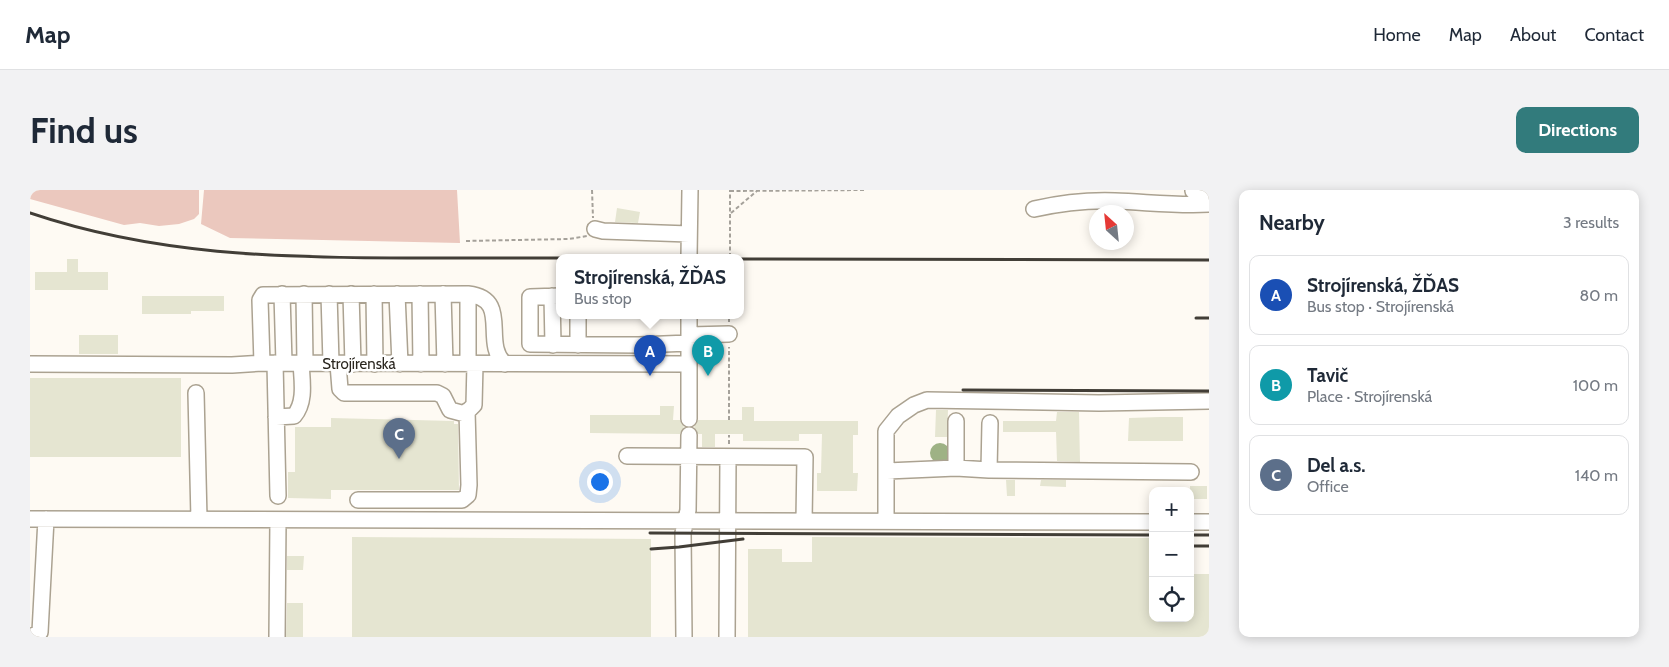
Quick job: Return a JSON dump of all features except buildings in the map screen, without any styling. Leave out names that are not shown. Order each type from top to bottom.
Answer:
[{"type":"street","points":[[689,254],[690,190]]},
{"type":"street","points":[[1193,191],[1209,190]]},
{"type":"street","points":[[1034,209],[1062,203],[1160,197],[1209,204]]},
{"type":"street","points":[[595,229],[689,234]]},
{"type":"street","points":[[274,363],[261,297],[266,294],[468,294],[480,296],[492,309],[495,346],[498,356],[505,364]]},
{"type":"street","points":[[278,496],[274,363],[282,294]]},
{"type":"street","points":[[276,417],[294,416],[301,408],[304,294]]},
{"type":"street","points":[[328,294],[340,363]]},
{"type":"street","points":[[351,294],[340,363],[340,388],[344,393],[437,393],[443,396],[450,410],[464,414],[474,405],[468,294]]},
{"type":"street","points":[[374,294],[375,364]]},
{"type":"street","points":[[397,294],[400,364]]},
{"type":"street","points":[[420,294],[421,364]]},
{"type":"street","points":[[443,294],[444,364]]},
{"type":"street","points":[[553,345],[556,296],[530,297],[529,341],[532,345],[553,345],[639,345],[729,334]]},
{"type":"street","points":[[578,319],[578,345]]},
{"type":"street","points":[[684,637],[683,534],[688,510],[689,319]]},
{"type":"street","name":"Strojírenská","points":[[30,364],[689,364]]},
{"type":"street","points":[[196,393],[199,519]]},
{"type":"street","points":[[886,521],[886,431],[898,416],[927,400],[1099,403],[1209,401]]},
{"type":"street","points":[[358,500],[462,500],[468,495],[469,485],[467,411]]},
{"type":"street","points":[[956,421],[956,468]]},
{"type":"street","points":[[989,470],[990,422]]},
{"type":"street","points":[[627,456],[804,457],[804,521]]},
{"type":"street","points":[[727,637],[728,456]]},
{"type":"street","points":[[887,472],[956,468],[1191,472]]},
{"type":"street","points":[[30,519],[1149,522]]},
{"type":"street","points":[[31,637],[40,632],[46,519]]},
{"type":"street","points":[[278,520],[278,637]]},
{"type":"street","points":[[1194,522],[1209,522]]},
{"type":"path","points":[[466,241],[569,239],[587,236],[595,229],[592,190]]},
{"type":"path","points":[[730,254],[730,190],[866,190]]},
{"type":"path","points":[[730,214],[758,190]]},
{"type":"path","points":[[729,334],[729,420]]},
{"type":"shaded area","points":[[30,190],[199,190],[199,214],[194,219],[179,224],[159,226],[140,223],[124,225],[30,199]]},
{"type":"shaded area","points":[[204,190],[457,190],[460,243],[230,238],[201,224]]},
{"type":"shaded area","points":[[936,443],[944,443],[950,449],[950,457],[944,463],[936,463],[930,457],[930,449]]},
{"type":"railway","points":[[30,213],[123,238],[217,251],[264,255],[360,258],[556,258]]},
{"type":"railway","points":[[744,259],[1209,260]]},
{"type":"railway","points":[[1196,318],[1209,318]]},
{"type":"railway","points":[[963,390],[1209,391]]},
{"type":"railway","points":[[650,533],[1149,535]]},
{"type":"railway","points":[[1194,535],[1209,535]]},
{"type":"railway","points":[[651,549],[743,539]]},
{"type":"railway","points":[[1194,546],[1209,546]]},
{"type":"place","name":"Strojírenská, ŽĎAS","points":[[650,376]]},
{"type":"place","name":"Tavič","points":[[708,376]]},
{"type":"place","name":"Del a.s.","points":[[399,459]]}]
